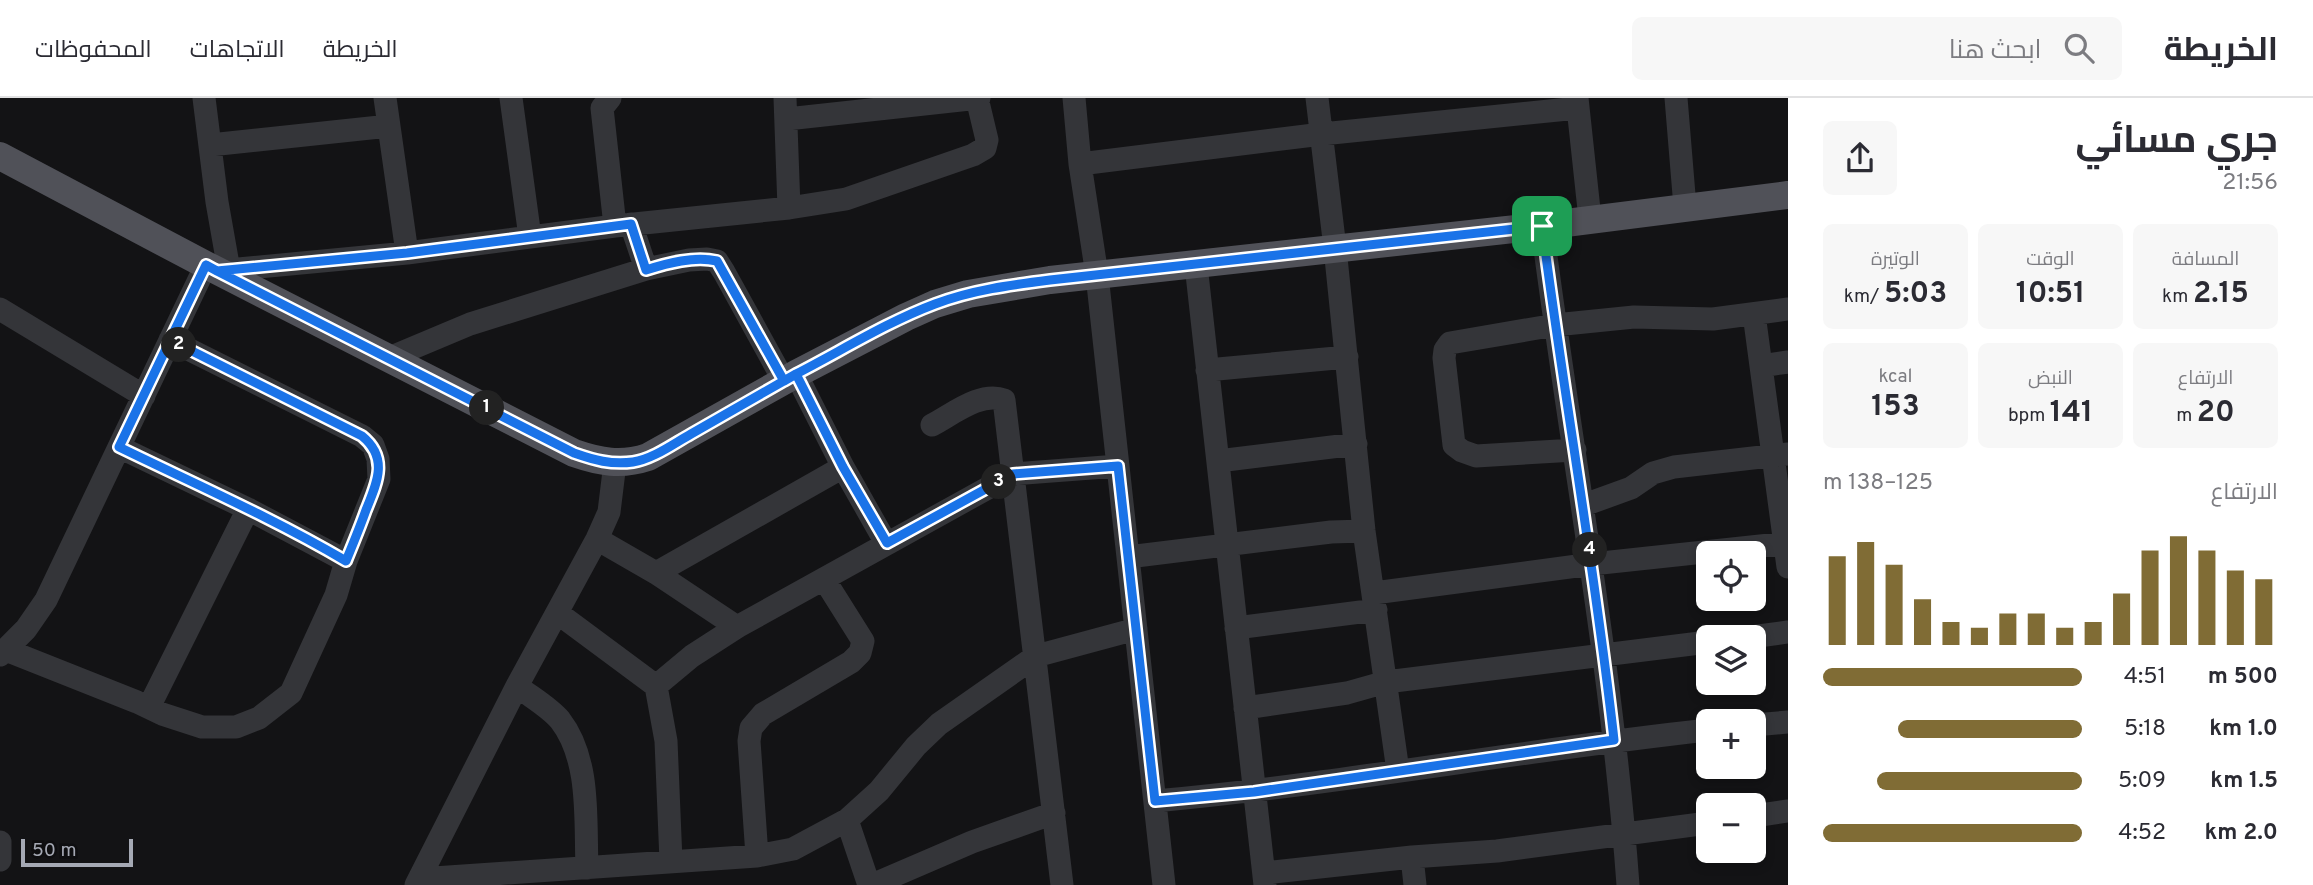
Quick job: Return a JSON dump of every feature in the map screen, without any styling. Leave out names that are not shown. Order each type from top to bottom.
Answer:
[{"type":"main road","points":[[0,156],[574,453],[597,461],[615,463],[648,457],[906,317],[935,304],[968,294],[1008,285],[1542,226],[1788,195]]},
{"type":"street","points":[[170,340],[362,436],[373,445],[378,459],[379,479],[335,595],[291,693],[259,718],[236,727],[202,727],[3,652],[26,629],[46,600],[170,340],[217,269],[210,145],[204,98]]},
{"type":"street","points":[[385,98],[407,253]]},
{"type":"street","points":[[511,98],[530,237]]},
{"type":"street","points":[[610,98],[602,108],[623,225],[646,270]]},
{"type":"street","points":[[217,269],[407,253],[623,225],[789,208],[846,199],[973,155],[985,148],[987,140],[977,98],[786,108],[789,208]]},
{"type":"street","points":[[1074,98],[1080,164],[1097,275],[1164,885]]},
{"type":"street","points":[[1317,98],[1364,531],[1398,771]]},
{"type":"street","points":[[1676,98],[1685,207]]},
{"type":"street","points":[[1080,164],[1577,103],[1590,219]]},
{"type":"street","points":[[210,145],[388,126]]},
{"type":"street","points":[[1542,226],[1604,655],[1628,885]]},
{"type":"street","points":[[389,358],[470,324],[646,270],[689,260],[717,261],[790,378],[887,543]]},
{"type":"street","points":[[1196,265],[1264,879],[1412,857],[1497,851],[1696,825]]},
{"type":"street","points":[[0,309],[144,396]]},
{"type":"street","points":[[1575,450],[1476,456],[1454,445],[1444,358],[1450,343],[1555,325],[1633,317],[1713,319],[1788,309]]},
{"type":"street","points":[[1754,314],[1761,366],[1780,455],[1788,568]]},
{"type":"street","points":[[1208,370],[1347,357]]},
{"type":"street","points":[[1761,366],[1788,362]]},
{"type":"street","points":[[932,425],[985,398],[996,397],[1004,400],[1062,885]]},
{"type":"street","points":[[1218,461],[1356,444]]},
{"type":"street","points":[[119,447],[248,509],[346,561]]},
{"type":"street","points":[[1584,505],[1631,488],[1653,474],[1674,467],[1780,455]]},
{"type":"street","points":[[417,882],[517,686],[559,614],[597,540],[609,512],[615,463]]},
{"type":"street","points":[[656,686],[692,656],[737,627],[1013,474],[1118,466]]},
{"type":"street","points":[[656,573],[843,467]]},
{"type":"street","points":[[149,707],[248,509]]},
{"type":"street","points":[[1128,557],[1331,532],[1364,531]]},
{"type":"street","points":[[597,540],[656,573],[737,627]]},
{"type":"street","points":[[1236,628],[1592,564],[1786,544]]},
{"type":"street","points":[[757,856],[749,741],[751,728],[762,714],[850,662],[860,653],[863,641],[824,579]]},
{"type":"street","points":[[559,614],[656,686],[666,741],[671,862]]},
{"type":"street","points":[[417,882],[757,856],[793,849],[848,820],[879,791],[916,746],[939,724],[1036,656],[1136,629]]},
{"type":"street","points":[[1766,635],[1788,632]]},
{"type":"street","points":[[1245,708],[1347,693],[1386,682],[1696,644]]},
{"type":"street","points":[[517,686],[559,719],[576,746],[583,788],[587,868]]},
{"type":"street","points":[[1766,724],[1788,722]]},
{"type":"street","points":[[1155,801],[1254,792],[1614,740],[1696,731]]},
{"type":"street","points":[[1766,814],[1788,811]]},
{"type":"street","points":[[848,820],[870,885],[972,842],[1054,813]]},
{"type":"street","points":[[0,842],[0,860]]},
{"type":"street","points":[[1412,857],[1415,885]]},
{"type":"route","points":[[1542,226],[1050,280],[1008,285],[968,294],[935,304],[906,317],[796,374],[784,381],[723,416],[663,450],[636,461],[615,463],[597,461],[574,453],[217,271],[206,265],[170,340],[144,396],[119,447],[248,509],[346,561],[379,479],[378,459],[373,445],[362,436],[170,340],[206,265],[217,271],[407,253],[631,224],[646,270],[689,260],[717,261],[784,381],[796,374],[843,467],[887,543],[1013,474],[1118,466],[1155,801],[1254,792],[1614,740],[1584,505],[1542,226]]}]
